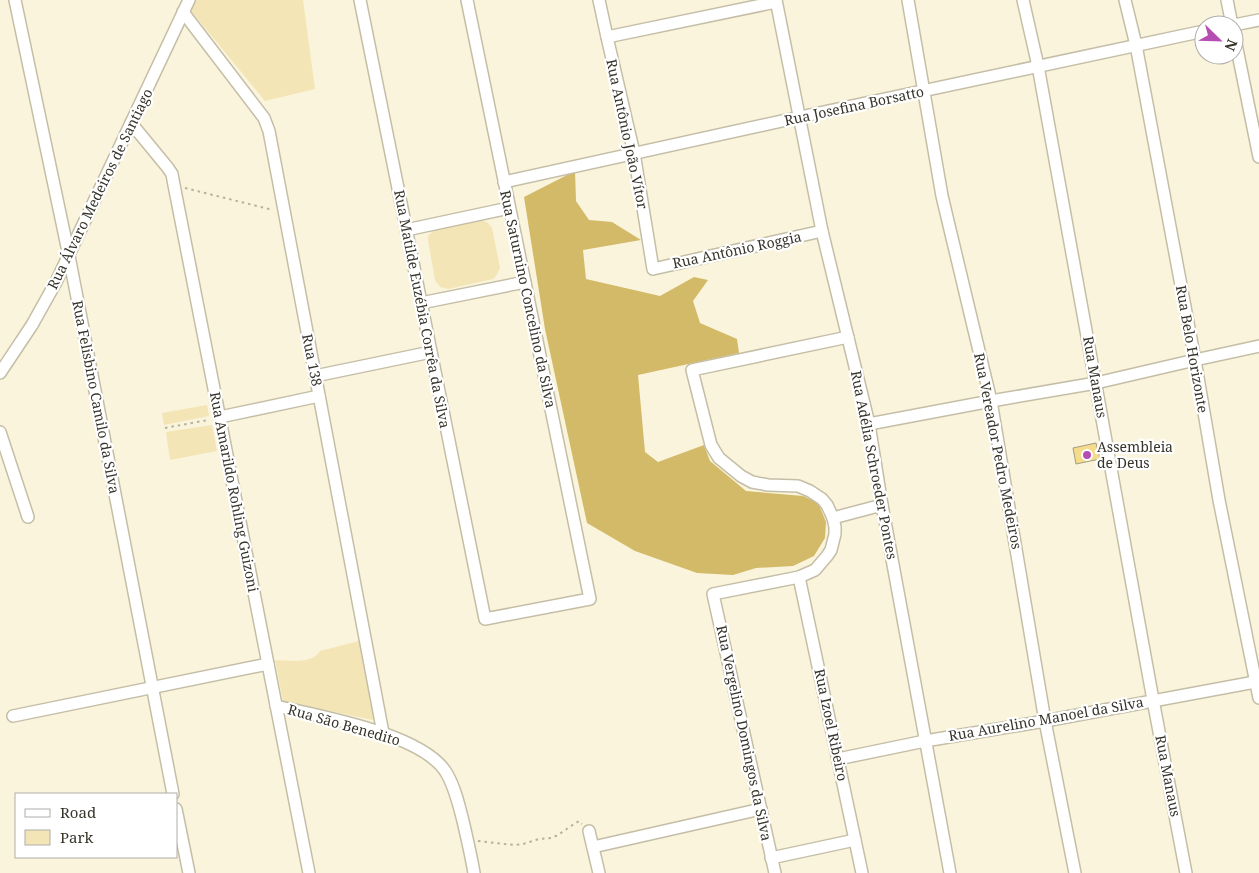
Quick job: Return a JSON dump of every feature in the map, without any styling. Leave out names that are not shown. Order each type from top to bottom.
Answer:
[{"type":"street","name":"Rua Felisbino Camilo da Silva","points":[[14,0],[69,256],[173,793]]},
{"type":"street","name":"Rua Álvaro Medeiros de Santiago","points":[[0,374],[32,325],[69,256],[189,0]]},
{"type":"street","name":"Rua Matilde Euzébia Corrêa da Silva","points":[[360,0],[485,619]]},
{"type":"street","name":"Rua Saturnino Concelino da Silva","points":[[467,0],[590,599],[485,619]]},
{"type":"street","name":"Rua Antônio João Vítor","points":[[599,0],[634,153],[653,269]]},
{"type":"street","name":"Rua Vereador Pedro Medeiros","points":[[908,0],[942,196],[991,401],[1045,720],[1076,873]]},
{"type":"street","name":"Rua Manaus","points":[[1023,0],[1038,66],[1186,873]]},
{"type":"street","name":"Rua Belo Horizonte","points":[[1125,0],[1136,45],[1195,360],[1218,500],[1259,698]]},
{"type":"street","points":[[1227,0],[1231,15]]},
{"type":"street","points":[[607,37],[776,1]]},
{"type":"street","name":"Rua Adélia Schroeder Pontes","points":[[776,1],[822,231],[869,424],[882,505],[950,873]]},
{"type":"street","name":"Rua 138","points":[[184,12],[264,118],[269,131],[383,733]]},
{"type":"street","points":[[1244,23],[1259,20]]},
{"type":"street","name":"Rua Josefina Borsatto","points":[[504,182],[1194,33]]},
{"type":"street","points":[[1240,65],[1259,158]]},
{"type":"street","name":"Rua Amarildo Rohling Guizoni","points":[[132,123],[172,174],[309,873]]},
{"type":"street","points":[[406,230],[509,208]]},
{"type":"street","name":"Rua Antônio Roggia","points":[[653,269],[822,231]]},
{"type":"street","points":[[421,303],[525,282]]},
{"type":"street","points":[[799,577],[814,570],[828,556],[831,550],[835,534],[833,518],[827,505],[822,499],[805,488],[752,482],[718,458],[708,438],[692,370],[848,337]]},
{"type":"street","points":[[869,424],[1096,384],[1259,346]]},
{"type":"street","points":[[315,376],[431,352]]},
{"type":"street","points":[[220,417],[319,396]]},
{"type":"street","points":[[0,432],[28,517]]},
{"type":"street","points":[[833,518],[882,505]]},
{"type":"street","name":"Rua Vergelino Domingos da Silva","points":[[775,873],[713,594],[799,577]]},
{"type":"street","name":"Rua Izoel Ribeiro","points":[[799,577],[862,873]]},
{"type":"street","points":[[14,716],[268,664]]},
{"type":"street","name":"Rua Aurelino Manoel da Silva","points":[[838,759],[926,740],[1255,682]]},
{"type":"street","name":"Rua São Benedito","points":[[276,706],[383,733],[415,746],[438,762],[447,773],[459,802],[474,873]]},
{"type":"street","points":[[593,846],[761,809]]},
{"type":"street","points":[[178,819],[189,873]]},
{"type":"street","points":[[589,830],[599,873]]},
{"type":"street","points":[[771,858],[855,840]]},
{"type":"path","points":[[174,185],[285,214]]},
{"type":"path","points":[[165,428],[220,417]]},
{"type":"path","points":[[468,839],[514,845],[523,844],[539,839],[552,838],[580,821],[589,830]]},
{"type":"green space","points":[[196,0],[303,0],[315,89],[265,101],[191,11]]},
{"type":"green space","points":[[479,220],[487,222],[492,228],[500,268],[496,276],[493,279],[448,289],[440,287],[435,280],[428,236],[434,230]]},
{"type":"green space","points":[[207,405],[209,416],[164,425],[162,413]]},
{"type":"green space","points":[[212,425],[217,451],[170,460],[166,432]]},
{"type":"green space","points":[[363,640],[377,721],[283,701],[275,660],[306,660],[320,651]]},
{"type":"shaded area","points":[[575,171],[576,201],[589,220],[612,222],[641,240],[583,250],[586,279],[660,296],[694,277],[708,280],[693,301],[700,323],[737,339],[739,353],[638,375],[645,452],[658,462],[704,445],[710,461],[746,491],[803,496],[812,500],[819,505],[826,522],[825,538],[814,556],[793,566],[756,568],[733,575],[697,573],[635,551],[587,523],[545,329],[524,197]]},
{"type":"building","name":"Assembleia de Deus","points":[[1096,443],[1100,459],[1076,464],[1073,448]]},
{"type":"place","name":"Assembleia de Deus","points":[[1087,455]]}]
